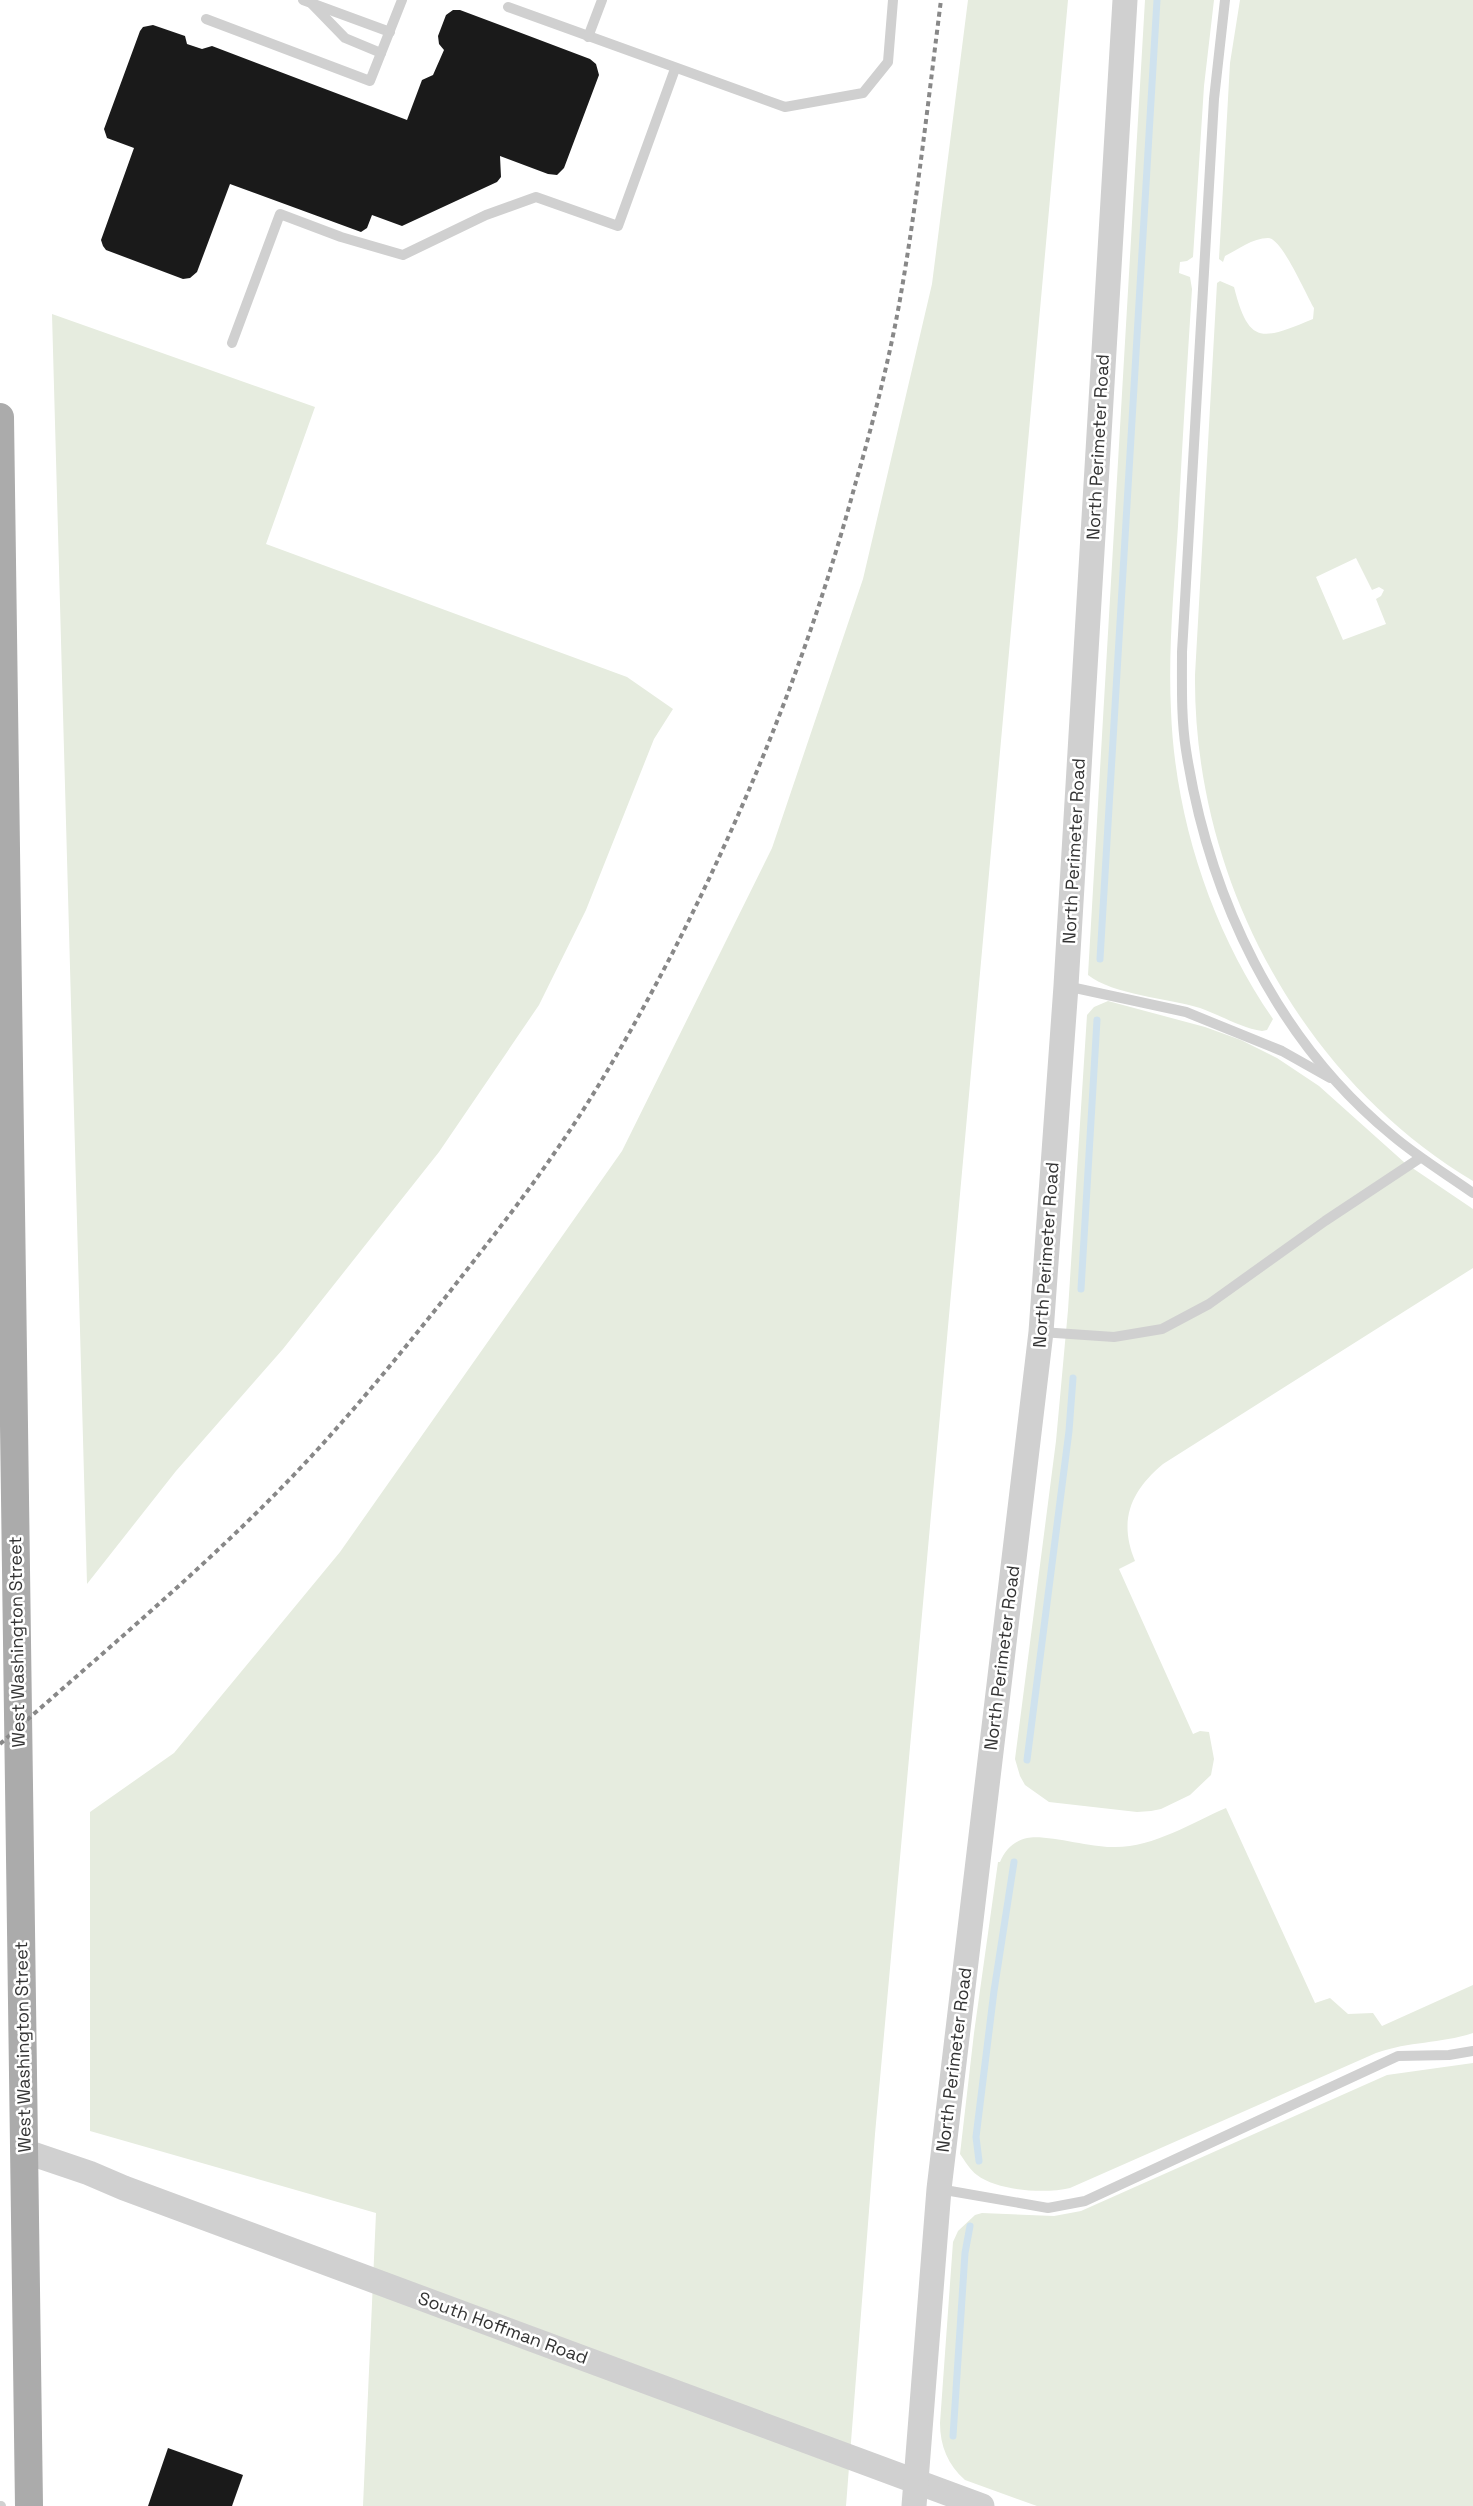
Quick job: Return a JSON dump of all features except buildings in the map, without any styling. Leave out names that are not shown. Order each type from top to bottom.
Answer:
[{"type":"main road","name":"West Washington Street","points":[[0,417],[29,2506]]},
{"type":"street","name":"North Perimeter Road","points":[[914,2506],[939,2189],[1041,1332],[1066,986],[1124,0]]},
{"type":"street","name":"South Hoffman Road","points":[[24,2151],[89,2173],[124,2188],[982,2506]]},
{"type":"lane","points":[[206,19],[370,81],[402,0]]},
{"type":"lane","points":[[588,37],[602,0]]},
{"type":"lane","points":[[508,7],[675,69],[785,107],[863,93],[888,62],[893,0]]},
{"type":"lane","points":[[1225,0],[1214,99],[1182,642],[1182,708],[1186,750],[1210,859],[1243,940],[1278,1005],[1299,1035],[1338,1083],[1392,1135],[1420,1158],[1473,1193]]},
{"type":"lane","points":[[306,1],[390,32]]},
{"type":"lane","points":[[306,1],[344,38],[381,53]]},
{"type":"lane","points":[[232,343],[280,214],[341,237],[403,255],[486,215],[536,197],[618,226],[675,69]]},
{"type":"lane","points":[[1066,986],[1186,1012],[1282,1051],[1338,1083]]},
{"type":"lane","points":[[1041,1332],[1114,1337],[1162,1329],[1209,1304],[1325,1221],[1420,1158]]},
{"type":"lane","points":[[939,2189],[1048,2208],[1084,2201],[1398,2056],[1448,2055],[1473,2051]]},
{"type":"shaded area","points":[[968,0],[1068,0],[875,2134],[846,2506],[363,2506],[376,2213],[90,2131],[90,1812],[174,1753],[340,1552],[622,1151],[772,848],[863,579],[932,284]]},
{"type":"shaded area","points":[[1145,0],[1214,0],[1204,86],[1193,257],[1187,261],[1180,262],[1179,273],[1190,277],[1192,289],[1172,619],[1171,711],[1174,752],[1189,833],[1215,911],[1232,949],[1251,985],[1273,1019],[1267,1030],[1262,1031],[1238,1024],[1200,1008],[1126,992],[1099,982],[1088,975]]},
{"type":"shaded area","points":[[1240,0],[1473,0],[1473,1181],[1411,1138],[1356,1086],[1308,1028],[1268,964],[1236,896],[1213,824],[1199,750],[1195,675],[1217,283],[1220,281],[1234,287],[1246,320],[1252,329],[1260,333],[1270,334],[1313,319],[1314,308],[1287,257],[1274,240],[1268,238],[1257,240],[1225,256],[1223,262],[1219,259],[1230,63]],"holes":[[[1356,558],[1372,590],[1379,587],[1384,590],[1381,596],[1376,599],[1386,624],[1343,640],[1316,577]]]},
{"type":"shaded area","points":[[52,314],[315,407],[266,544],[627,677],[673,709],[654,739],[586,910],[539,1005],[439,1152],[283,1349],[176,1471],[87,1584]]},
{"type":"shaded area","points":[[1108,1001],[1205,1027],[1241,1040],[1277,1058],[1319,1086],[1405,1163],[1473,1209],[1473,1268],[1163,1464],[1152,1474],[1136,1496],[1128,1519],[1130,1546],[1135,1561],[1119,1569],[1193,1734],[1200,1731],[1209,1732],[1214,1759],[1211,1775],[1190,1795],[1161,1809],[1137,1812],[1049,1802],[1025,1785],[1015,1759],[1056,1441],[1068,1310],[1087,1015],[1094,1007]]},
{"type":"shaded area","points":[[1226,1808],[1315,2003],[1330,1998],[1348,2014],[1373,2013],[1382,2026],[1473,1985],[1473,2033],[1460,2037],[1401,2046],[1376,2053],[1070,2188],[1048,2191],[1022,2190],[997,2185],[977,2175],[960,2154],[974,2033],[998,1862],[1018,1841],[1027,1838],[1035,1837],[1111,1847],[1126,1847],[1170,1834]]},
{"type":"shaded area","points":[[1473,2063],[1473,2506],[1037,2506],[965,2480],[954,2468],[943,2447],[940,2431],[953,2242],[958,2231],[975,2215],[982,2213],[1054,2216],[1081,2211],[1387,2075]]},
{"type":"waterway","points":[[1100,959],[1157,0]]},
{"type":"waterway","points":[[1081,1289],[1097,1020]]},
{"type":"waterway","points":[[1027,1760],[1069,1431],[1073,1378]]},
{"type":"waterway","points":[[979,2161],[976,2137],[994,1991],[1014,1862]]},
{"type":"waterway","points":[[953,2436],[965,2253],[970,2226]]},
{"type":"railway","points":[[0,1744],[218,1550],[288,1481],[350,1413],[448,1294],[540,1173],[586,1106],[645,1004],[701,895],[753,781],[798,665],[838,546],[879,395],[899,305],[917,191],[941,0]]}]
